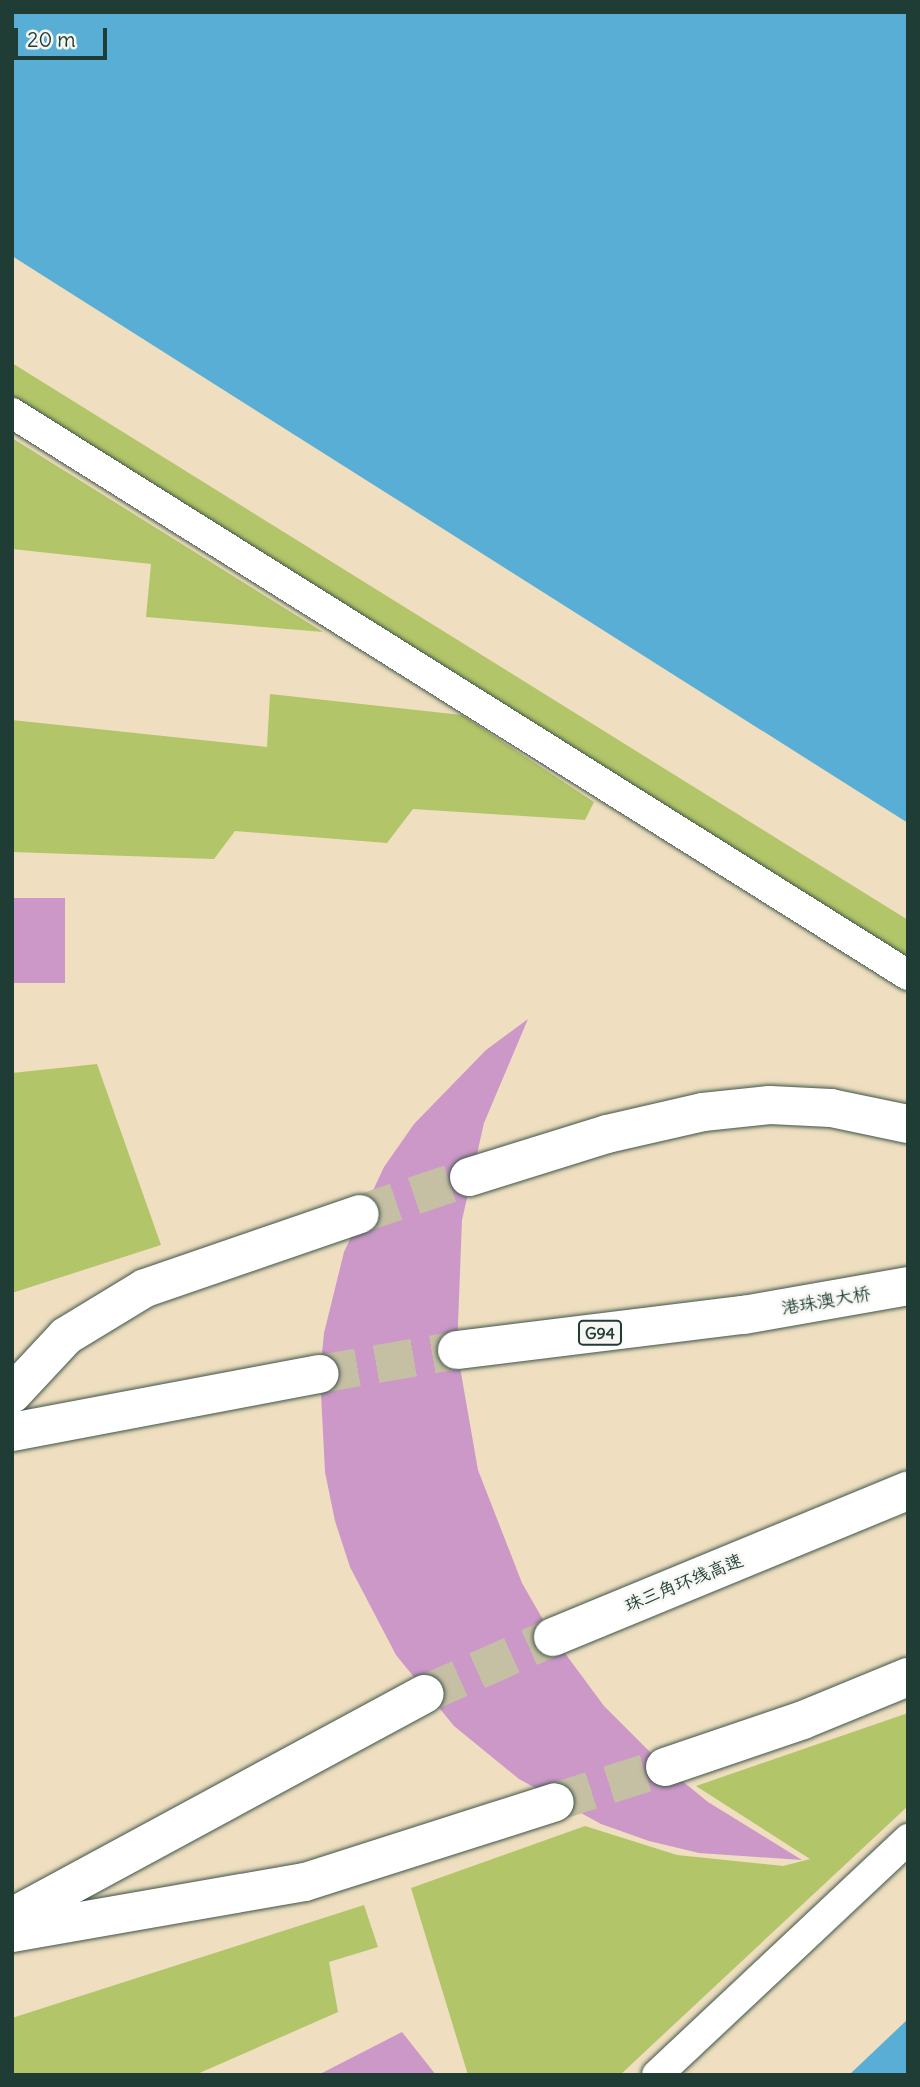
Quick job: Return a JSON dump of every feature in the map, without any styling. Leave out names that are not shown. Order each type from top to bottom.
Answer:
[{"type":"highway","points":[[469,1177],[607,1134],[703,1112],[770,1105],[831,1108],[908,1124]]},
{"type":"highway","points":[[12,1394],[66,1336],[145,1288],[360,1213]]},
{"type":"highway","name":"港珠澳大桥","points":[[457,1350],[744,1315],[908,1286]]},
{"type":"highway","points":[[12,1432],[320,1374]]},
{"type":"highway","name":"珠三角环线高速","points":[[553,1637],[908,1491]]},
{"type":"highway","points":[[665,1767],[803,1720],[908,1677]]},
{"type":"highway","points":[[12,1917],[425,1695]]},
{"type":"highway","points":[[12,1933],[305,1882],[555,1802]]},
{"type":"lane","points":[[12,413],[908,975]]},
{"type":"lane","points":[[657,2075],[908,1839]]},
{"type":"green space","points":[[12,363],[908,920],[908,964],[12,412]]},
{"type":"green space","points":[[12,438],[323,632],[146,617],[151,564],[12,549]]},
{"type":"green space","points":[[270,694],[462,715],[594,802],[585,820],[413,809],[387,843],[235,831],[214,859],[12,852],[12,720],[267,747]]},
{"type":"green space","points":[[97,1064],[161,1245],[12,1293],[12,1073]]},
{"type":"green space","points":[[908,1713],[908,1806],[620,2075],[468,2075],[411,1888],[585,1826],[677,1855],[783,1866],[810,1859],[696,1786]]},
{"type":"green space","points":[[364,1905],[378,1947],[329,1962],[338,2012],[195,2075],[12,2075],[12,2018]]},
{"type":"water","points":[[12,12],[908,12],[908,823],[12,256]]},
{"type":"water","points":[[908,2019],[908,2075],[849,2075]]},
{"type":"building","points":[[12,898],[65,898],[65,983],[12,983]]},
{"type":"building","points":[[528,1019],[484,1123],[462,1220],[457,1350],[478,1470],[522,1583],[553,1637],[604,1706],[665,1767],[708,1802],[802,1860],[699,1853],[649,1841],[601,1824],[519,1779],[454,1726],[396,1655],[350,1567],[335,1521],[325,1472],[320,1374],[324,1333],[344,1252],[384,1167],[414,1124],[486,1050]]},
{"type":"building","points":[[402,2032],[436,2075],[318,2075]]},
{"type":"tunnel","points":[[360,1214],[469,1177]]},
{"type":"tunnel","points":[[320,1374],[457,1350]]},
{"type":"tunnel","points":[[425,1694],[553,1637]]},
{"type":"tunnel","points":[[555,1802],[665,1767]]}]
